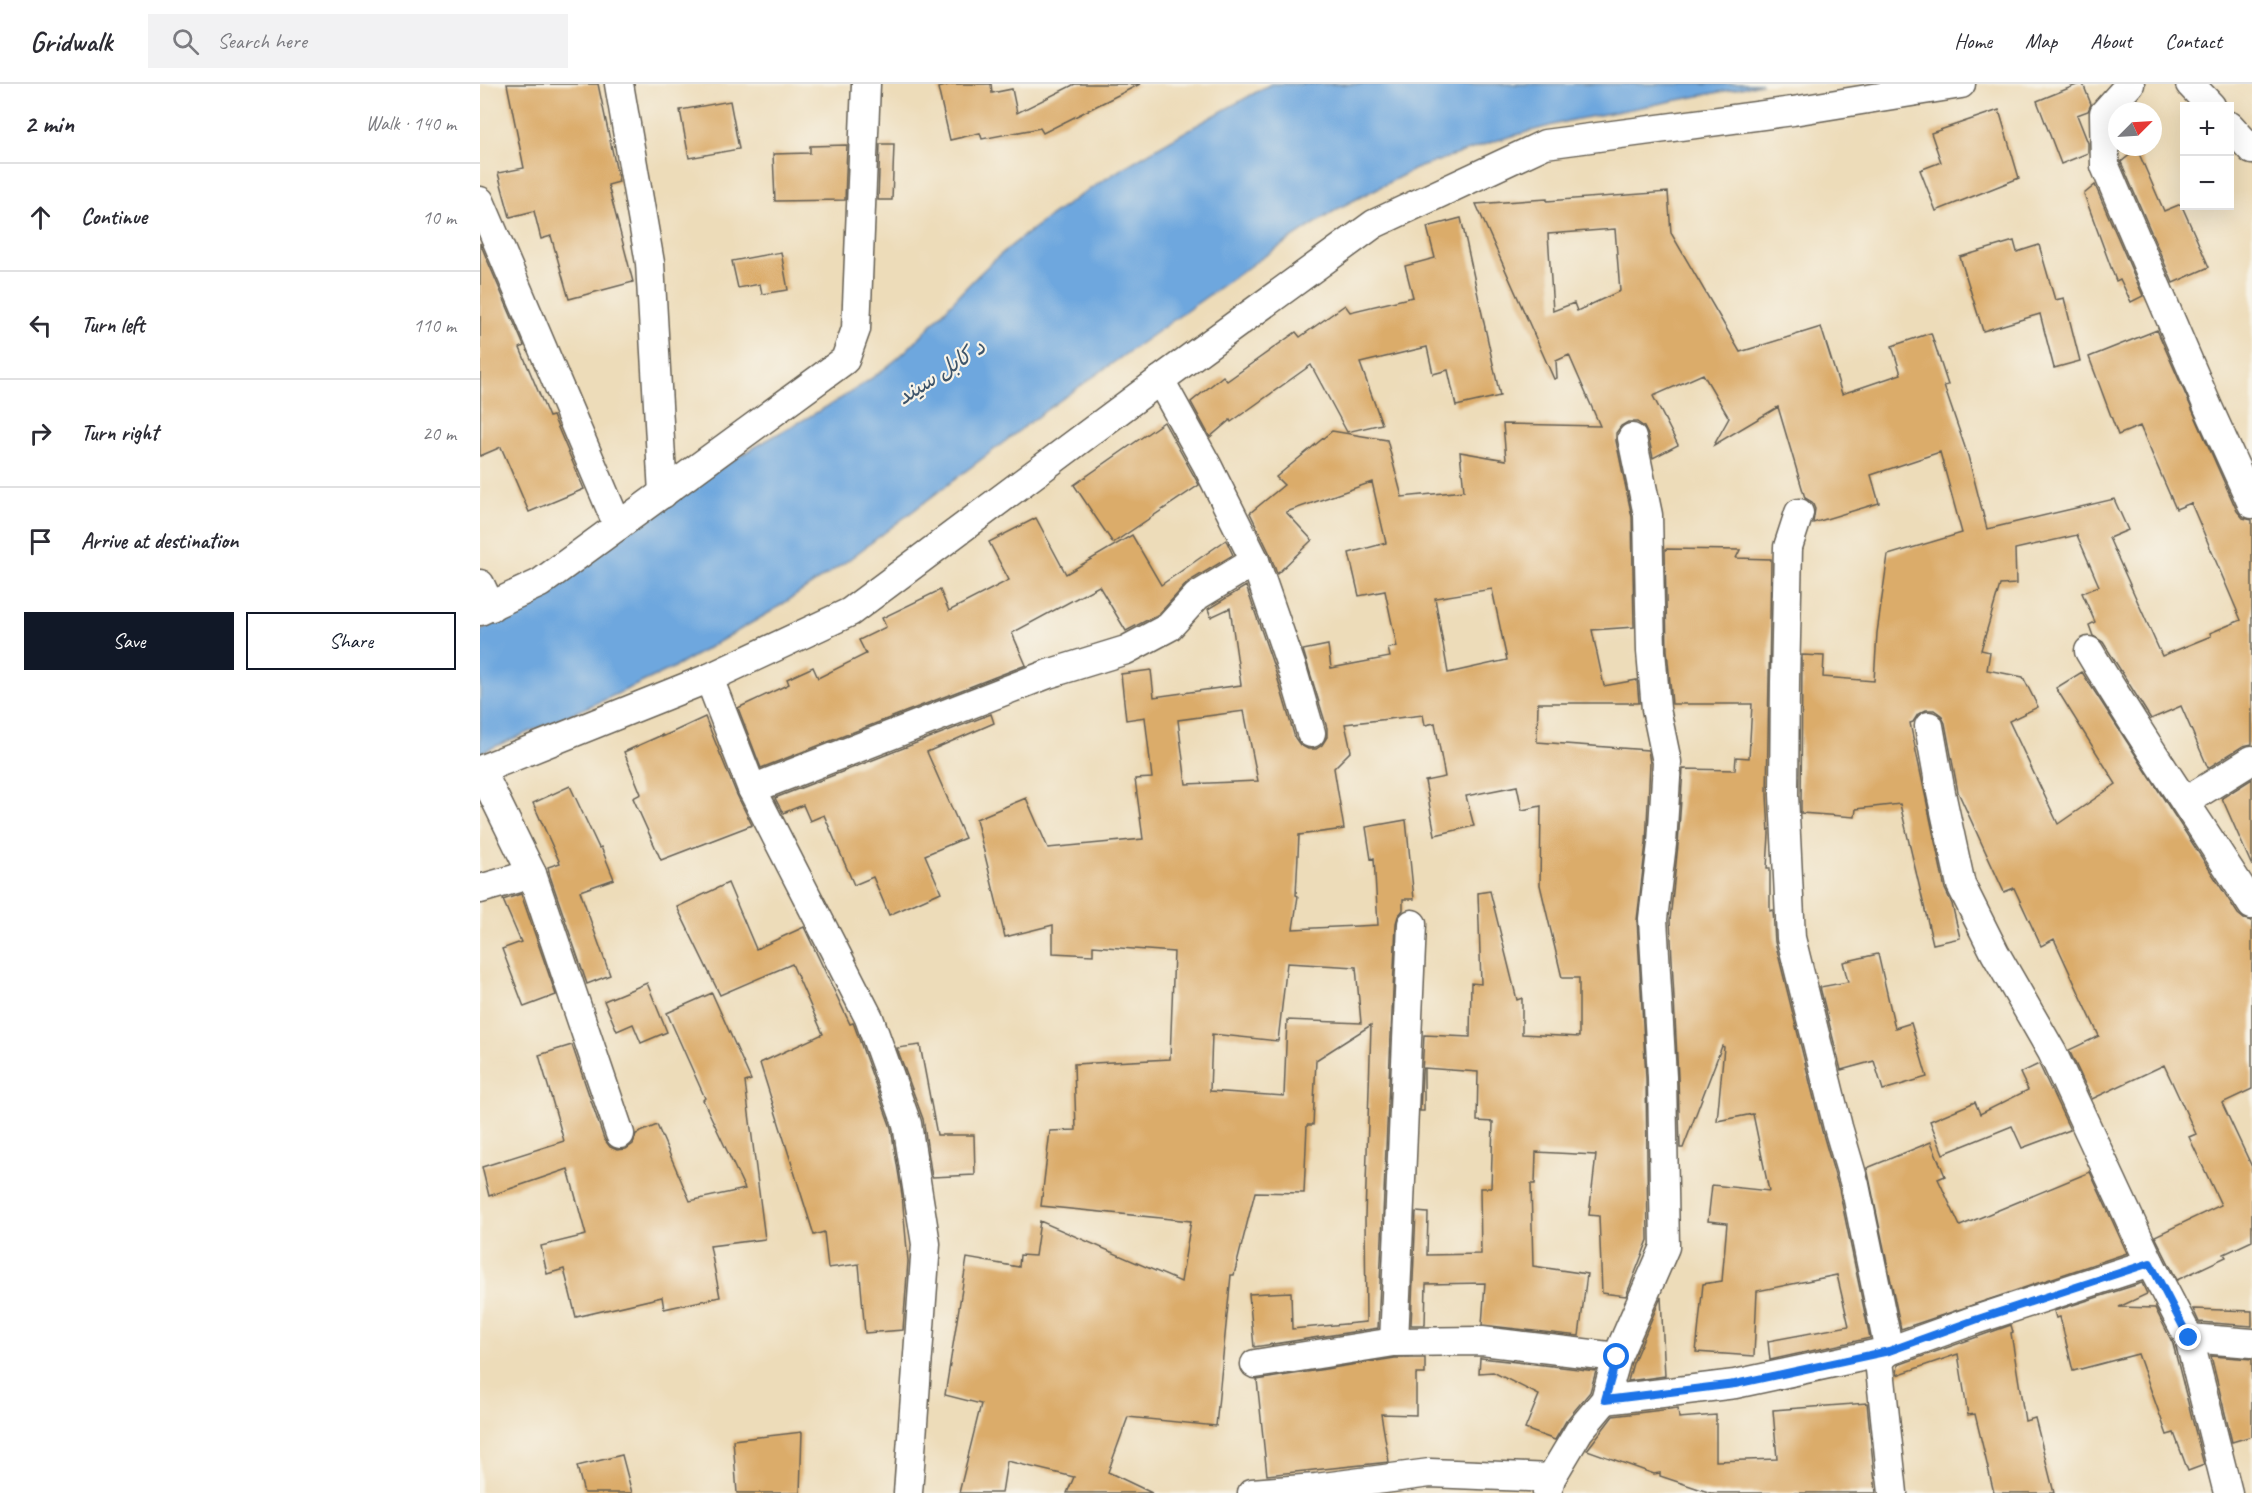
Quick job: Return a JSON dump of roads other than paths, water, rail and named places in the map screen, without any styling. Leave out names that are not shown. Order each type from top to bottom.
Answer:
[{"type":"street","points":[[619,84],[650,263],[663,494]]},
{"type":"street","points":[[484,601],[540,583],[845,360],[856,329],[866,84]]},
{"type":"street","points":[[620,1134],[532,874],[480,770],[709,678],[850,612],[1160,380],[1374,224],[1545,144],[1793,111],[1961,84]]},
{"type":"street","points":[[2130,84],[2104,113],[2105,166],[2252,504]]},
{"type":"street","points":[[2190,84],[2207,102]]},
{"type":"street","points":[[2234,131],[2252,150]]},
{"type":"street","points":[[480,201],[618,526]]},
{"type":"street","points":[[1160,380],[1207,465],[1255,561],[1292,668],[1311,733]]},
{"type":"street","points":[[1252,1493],[1316,1488],[1430,1473],[1549,1486],[1579,1431],[1605,1400],[1617,1357],[1665,1247],[1662,1077],[1653,919],[1662,844],[1667,762],[1656,709],[1651,651],[1648,515],[1632,438]]},
{"type":"street","points":[[1799,513],[1788,547],[1785,670],[1784,795],[1791,938],[1838,1127],[1855,1185],[1889,1351]]},
{"type":"street","points":[[752,789],[1048,674],[1126,650],[1169,627],[1197,596],[1255,561]]},
{"type":"street","points":[[2089,651],[2252,905]]},
{"type":"street","points":[[709,678],[752,789],[869,1018],[907,1124],[926,1244],[908,1493]]},
{"type":"street","points":[[1929,726],[1961,885],[1995,953],[2052,1052],[2150,1263],[2189,1338],[2228,1493]]},
{"type":"street","points":[[2186,801],[2252,760]]},
{"type":"street","points":[[480,889],[532,874]]},
{"type":"street","points":[[1394,1342],[1413,924]]},
{"type":"street","points":[[1605,1400],[1735,1384],[1889,1351],[1975,1320],[2150,1263]]},
{"type":"street","points":[[2189,1338],[2252,1343]]},
{"type":"street","points":[[1255,1364],[1394,1342],[1482,1341],[1617,1357]]},
{"type":"street","points":[[1889,1351],[1879,1360],[1893,1493]]},
{"type":"water","name":"د کابل سيند","points":[[1271,84],[1762,84],[1568,121],[1498,140],[1415,169],[1339,208],[1257,261],[1045,411],[843,564],[772,611],[677,666],[480,753],[480,631],[701,480],[838,400],[879,373],[911,346],[986,267],[1064,206],[1131,163]]}]
